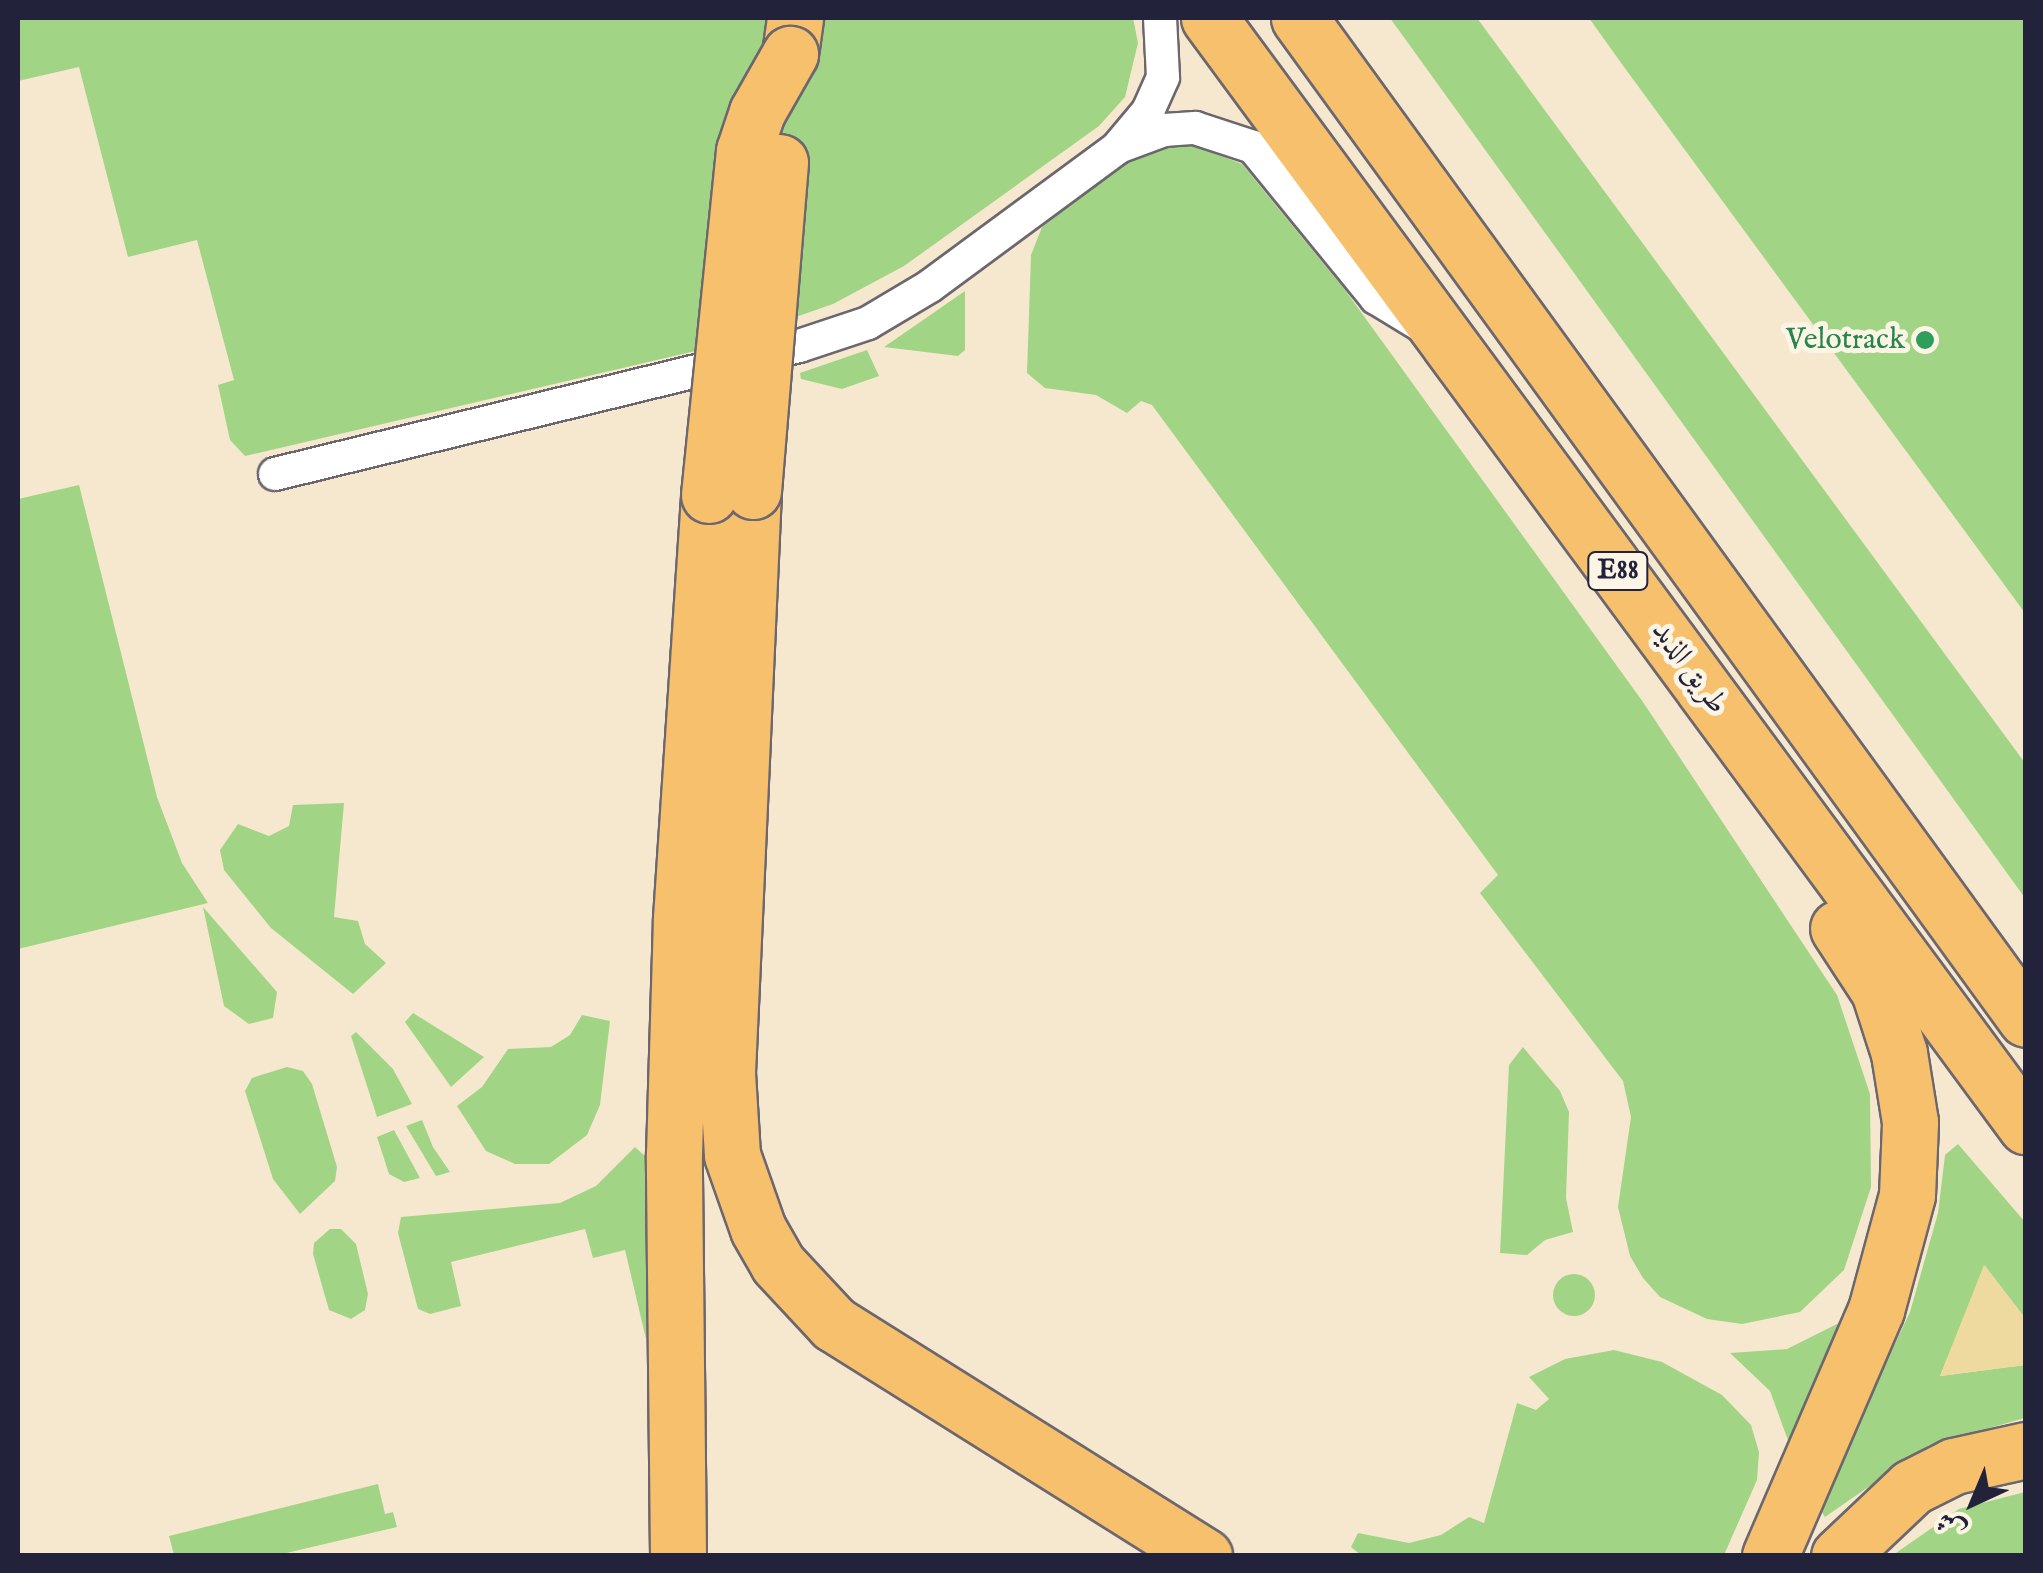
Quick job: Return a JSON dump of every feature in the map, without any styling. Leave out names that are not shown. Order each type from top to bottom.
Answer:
[{"type":"highway","name":"طريق الذيد","points":[[1209,18],[2026,1126]]},
{"type":"highway","name":"E88","points":[[1299,18],[2026,1020]]},
{"type":"highway","points":[[792,36],[757,112],[744,151],[731,493],[727,1073],[732,1154],[758,1228],[778,1264],[834,1324],[1204,1556]]},
{"type":"highway","points":[[678,1556],[674,1154],[680,918],[731,493]]},
{"type":"highway","points":[[1746,745],[1772,831],[1879,991],[1900,1053],[1910,1122],[1907,1195],[1890,1271],[1770,1556]]},
{"type":"highway","points":[[1952,918],[2026,956]]},
{"type":"highway","points":[[1840,1556],[1912,1488],[1954,1466],[2026,1450]]},
{"type":"street","points":[[275,474],[834,337],[900,306],[1117,148],[1157,94],[1166,58],[1160,18]]},
{"type":"street","points":[[1117,148],[1180,128],[1212,130],[1253,147],[1376,298],[1407,322],[1444,334]]},
{"type":"green space","points":[[18,18],[1133,18],[1138,43],[1125,97],[1099,126],[904,266],[833,304],[704,349],[245,456],[230,440],[218,385],[234,380],[197,240],[128,257],[79,67],[18,81]]},
{"type":"green space","points":[[1390,18],[1477,18],[2025,763],[2025,898]]},
{"type":"green space","name":"Velotrack","points":[[1589,18],[2025,18],[2025,613],[1624,67]]},
{"type":"green space","points":[[1182,141],[1242,164],[1345,290],[1643,702],[1837,995],[1870,1094],[1871,1187],[1844,1270],[1800,1312],[1742,1324],[1707,1319],[1660,1297],[1643,1278],[1630,1256],[1618,1207],[1631,1117],[1623,1081],[1480,893],[1498,875],[1152,405],[1141,401],[1127,413],[1096,395],[1045,388],[1027,373],[1031,255],[1042,227],[1136,153]]},
{"type":"green space","points":[[965,291],[965,350],[958,356],[884,347]]},
{"type":"green space","points":[[867,350],[879,376],[842,389],[801,379],[800,373]]},
{"type":"green space","points":[[79,485],[157,797],[182,863],[208,903],[18,949],[18,499]]},
{"type":"green space","points":[[344,803],[334,917],[358,921],[365,944],[386,963],[353,994],[271,928],[224,870],[220,850],[238,824],[269,836],[289,826],[293,805]]},
{"type":"green space","points":[[203,907],[277,992],[273,1018],[249,1024],[224,1006]]},
{"type":"green space","points":[[413,1013],[484,1057],[451,1087],[405,1022]]},
{"type":"green space","points":[[582,1015],[610,1021],[600,1105],[587,1135],[549,1164],[515,1164],[486,1151],[457,1106],[482,1087],[508,1049],[551,1047],[570,1035]]},
{"type":"green space","points":[[356,1032],[393,1069],[412,1104],[377,1117],[351,1036]]},
{"type":"green space","points":[[1523,1047],[1560,1091],[1569,1112],[1566,1198],[1573,1232],[1545,1240],[1527,1255],[1500,1253],[1509,1065]]},
{"type":"green space","points":[[287,1067],[303,1071],[312,1084],[337,1167],[335,1181],[300,1214],[273,1179],[245,1091],[252,1078]]},
{"type":"green space","points":[[422,1120],[433,1147],[450,1172],[436,1176],[406,1126]]},
{"type":"green space","points":[[394,1130],[420,1178],[404,1182],[389,1174],[377,1137]]},
{"type":"green space","points":[[1958,1144],[2025,1222],[2025,1318],[1985,1266],[1940,1376],[2025,1365],[2025,1418],[1929,1445],[1825,1517],[1818,1506],[1910,1312],[1938,1213],[1945,1155]]},
{"type":"green space","points":[[635,1147],[648,1159],[646,1339],[625,1250],[593,1258],[585,1229],[451,1262],[461,1306],[430,1314],[418,1309],[398,1233],[401,1217],[560,1203],[596,1186]]},
{"type":"green space","points":[[330,1229],[341,1229],[356,1244],[368,1294],[365,1310],[351,1319],[329,1310],[313,1254],[314,1243]]},
{"type":"green space","points":[[1574,1274],[1589,1280],[1595,1295],[1589,1310],[1574,1316],[1559,1310],[1553,1295],[1559,1280]]},
{"type":"green space","points":[[1845,1320],[1789,1443],[1770,1391],[1730,1353],[1787,1349]]},
{"type":"green space","points":[[1614,1350],[1662,1362],[1722,1395],[1751,1425],[1759,1452],[1757,1480],[1724,1555],[1362,1556],[1351,1547],[1358,1533],[1409,1543],[1441,1535],[1469,1517],[1484,1523],[1517,1403],[1536,1410],[1549,1399],[1529,1377],[1565,1359]]},
{"type":"green space","points":[[378,1484],[385,1514],[393,1512],[397,1527],[278,1555],[174,1555],[169,1536]]},
{"type":"green space","points":[[2025,1492],[2025,1555],[1893,1555],[1959,1509]]},
{"type":"sand","points":[[1984,1265],[2025,1318],[2025,1365],[1940,1376]]},
{"type":"place","name":"Velotrack","points":[[1925,340]]}]
